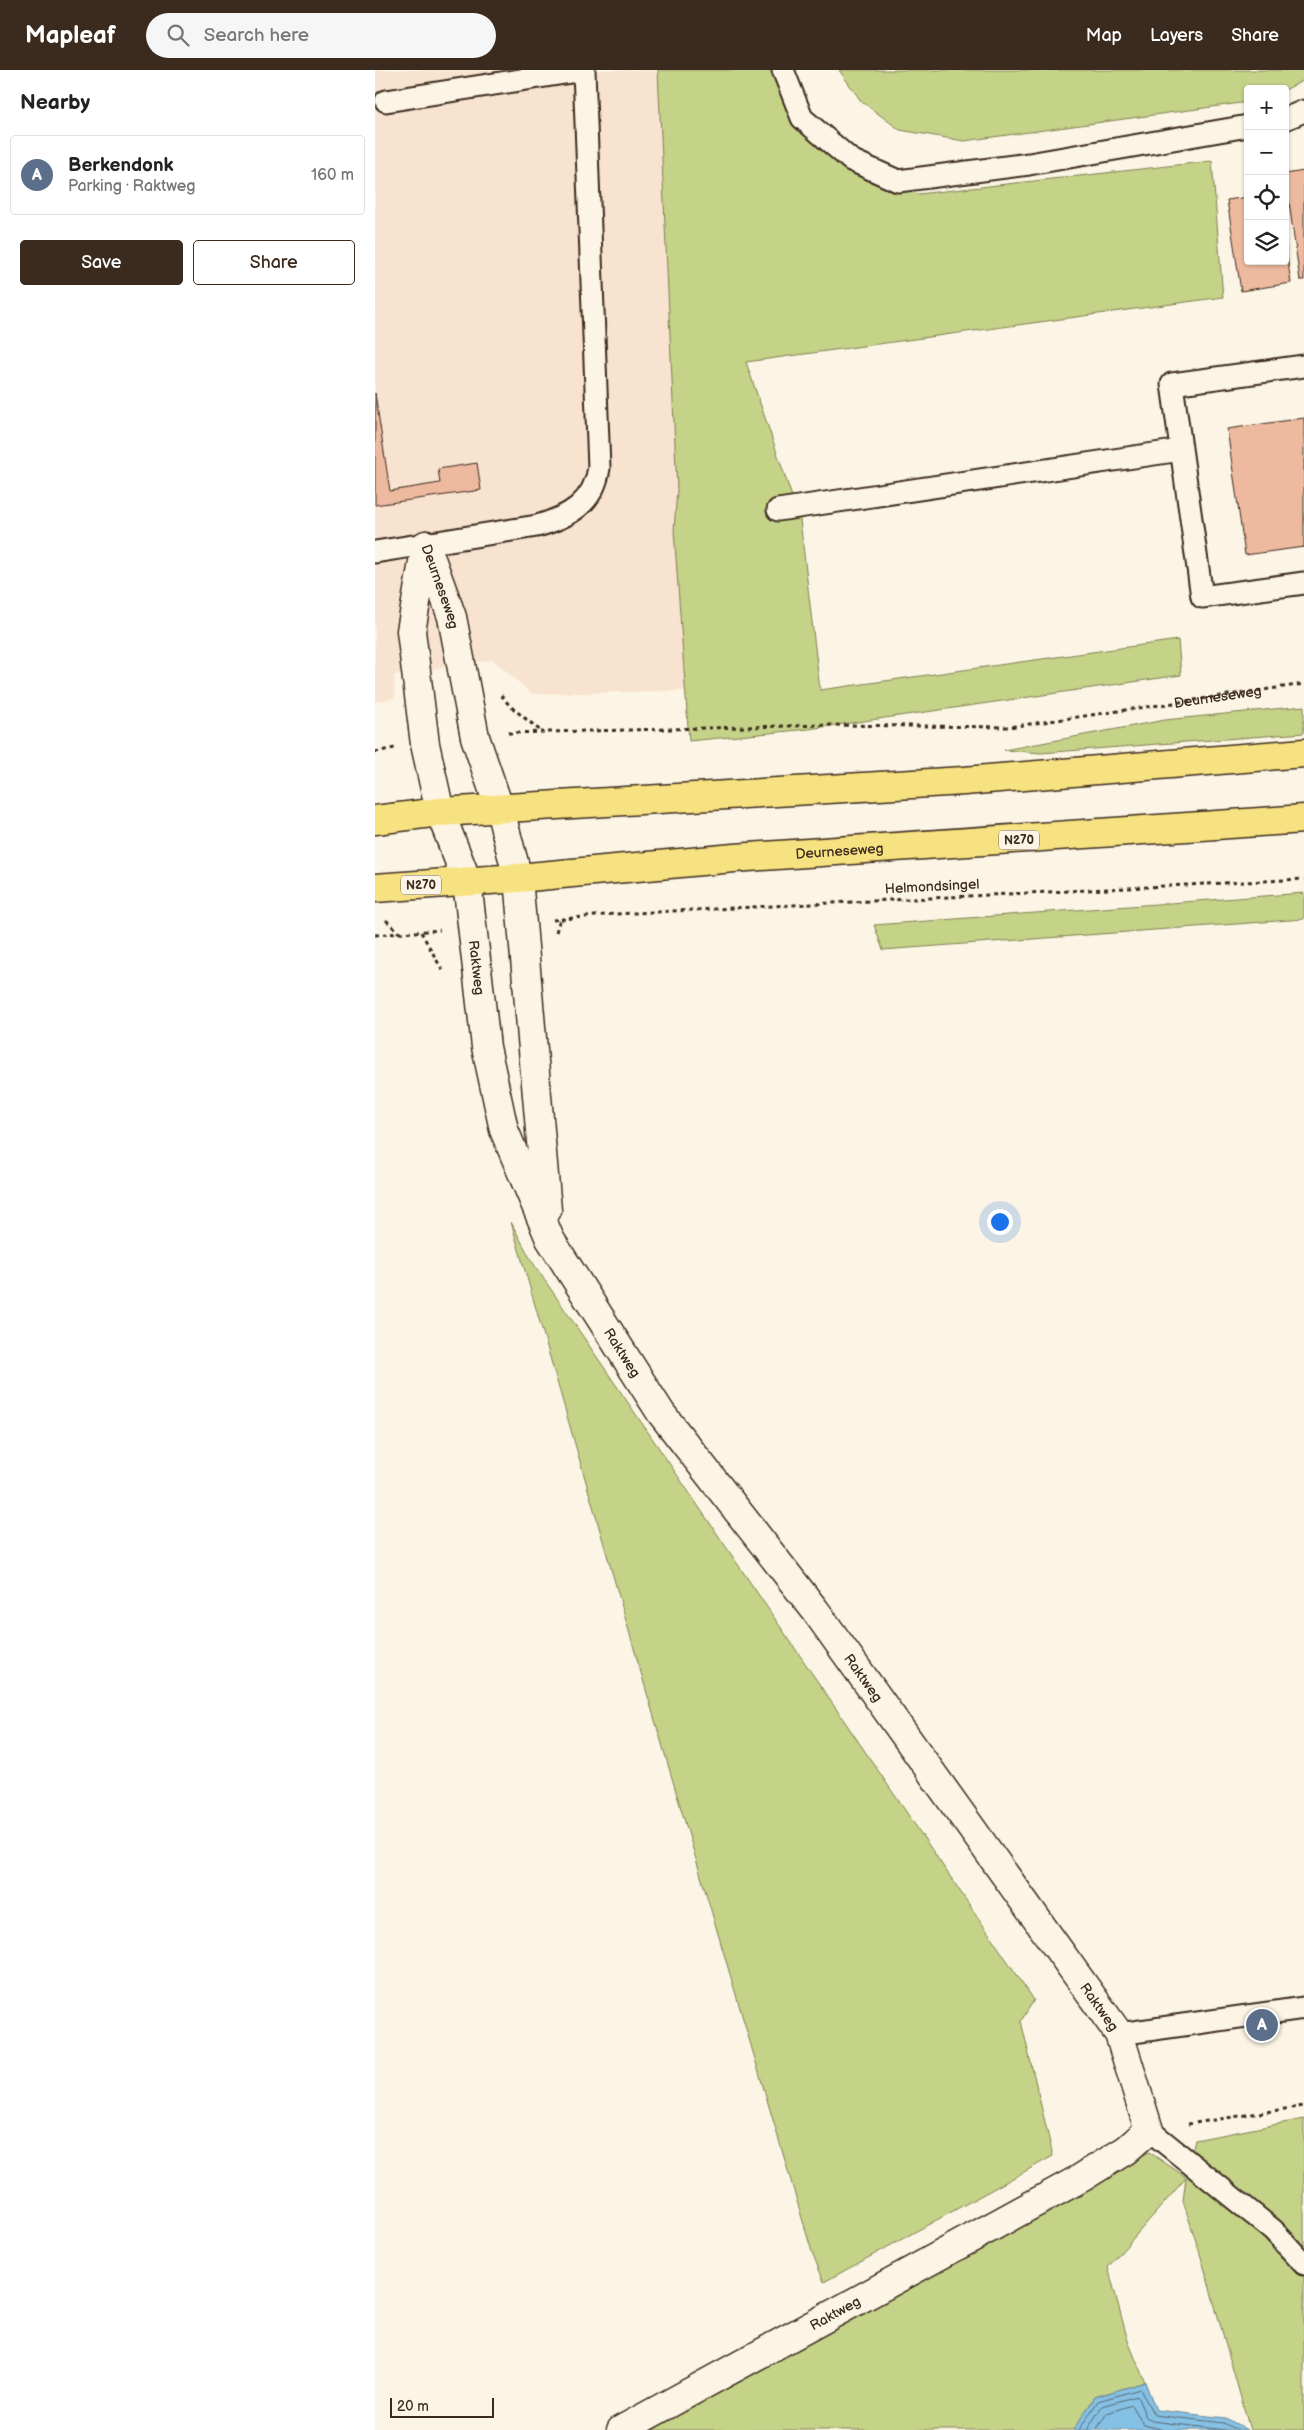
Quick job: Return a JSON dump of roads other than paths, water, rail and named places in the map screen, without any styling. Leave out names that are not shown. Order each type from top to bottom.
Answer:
[{"type":"main road","points":[[375,820],[440,812],[964,782],[1304,753]]},
{"type":"main road","name":"Deurneseweg","points":[[375,888],[518,878],[734,858],[1304,819]]},
{"type":"street","name":"Deurneseweg","points":[[426,545],[452,617],[475,737],[500,810]]},
{"type":"street","name":"Deurneseweg","points":[[426,545],[411,631],[425,744],[440,812]]},
{"type":"street","name":"Raktweg","points":[[500,810],[518,878],[550,1239]]},
{"type":"street","name":"Raktweg","points":[[440,812],[467,882],[486,1047],[504,1130],[550,1239],[661,1413],[815,1610],[1119,2034],[1149,2130],[1126,2150],[1081,2178],[621,2430]]},
{"type":"lane","points":[[375,552],[426,545],[554,522],[581,506],[592,493],[597,481],[599,435],[584,70],[387,101]]},
{"type":"lane","points":[[783,70],[802,118],[851,160],[898,181],[1029,164],[1244,127]]},
{"type":"lane","points":[[1289,117],[1304,111]]},
{"type":"lane","points":[[1304,366],[1172,384],[1202,598],[1304,583]]},
{"type":"lane","points":[[778,510],[1181,450]]},
{"type":"lane","points":[[1119,2034],[1304,2008]]},
{"type":"lane","points":[[1149,2130],[1273,2230],[1304,2264]]},
{"type":"water","points":[[1145,2382],[1156,2410],[1226,2418],[1247,2430],[1073,2430],[1095,2397]]},
{"type":"place","name":"Berkendonk","points":[[1262,2025]]}]
